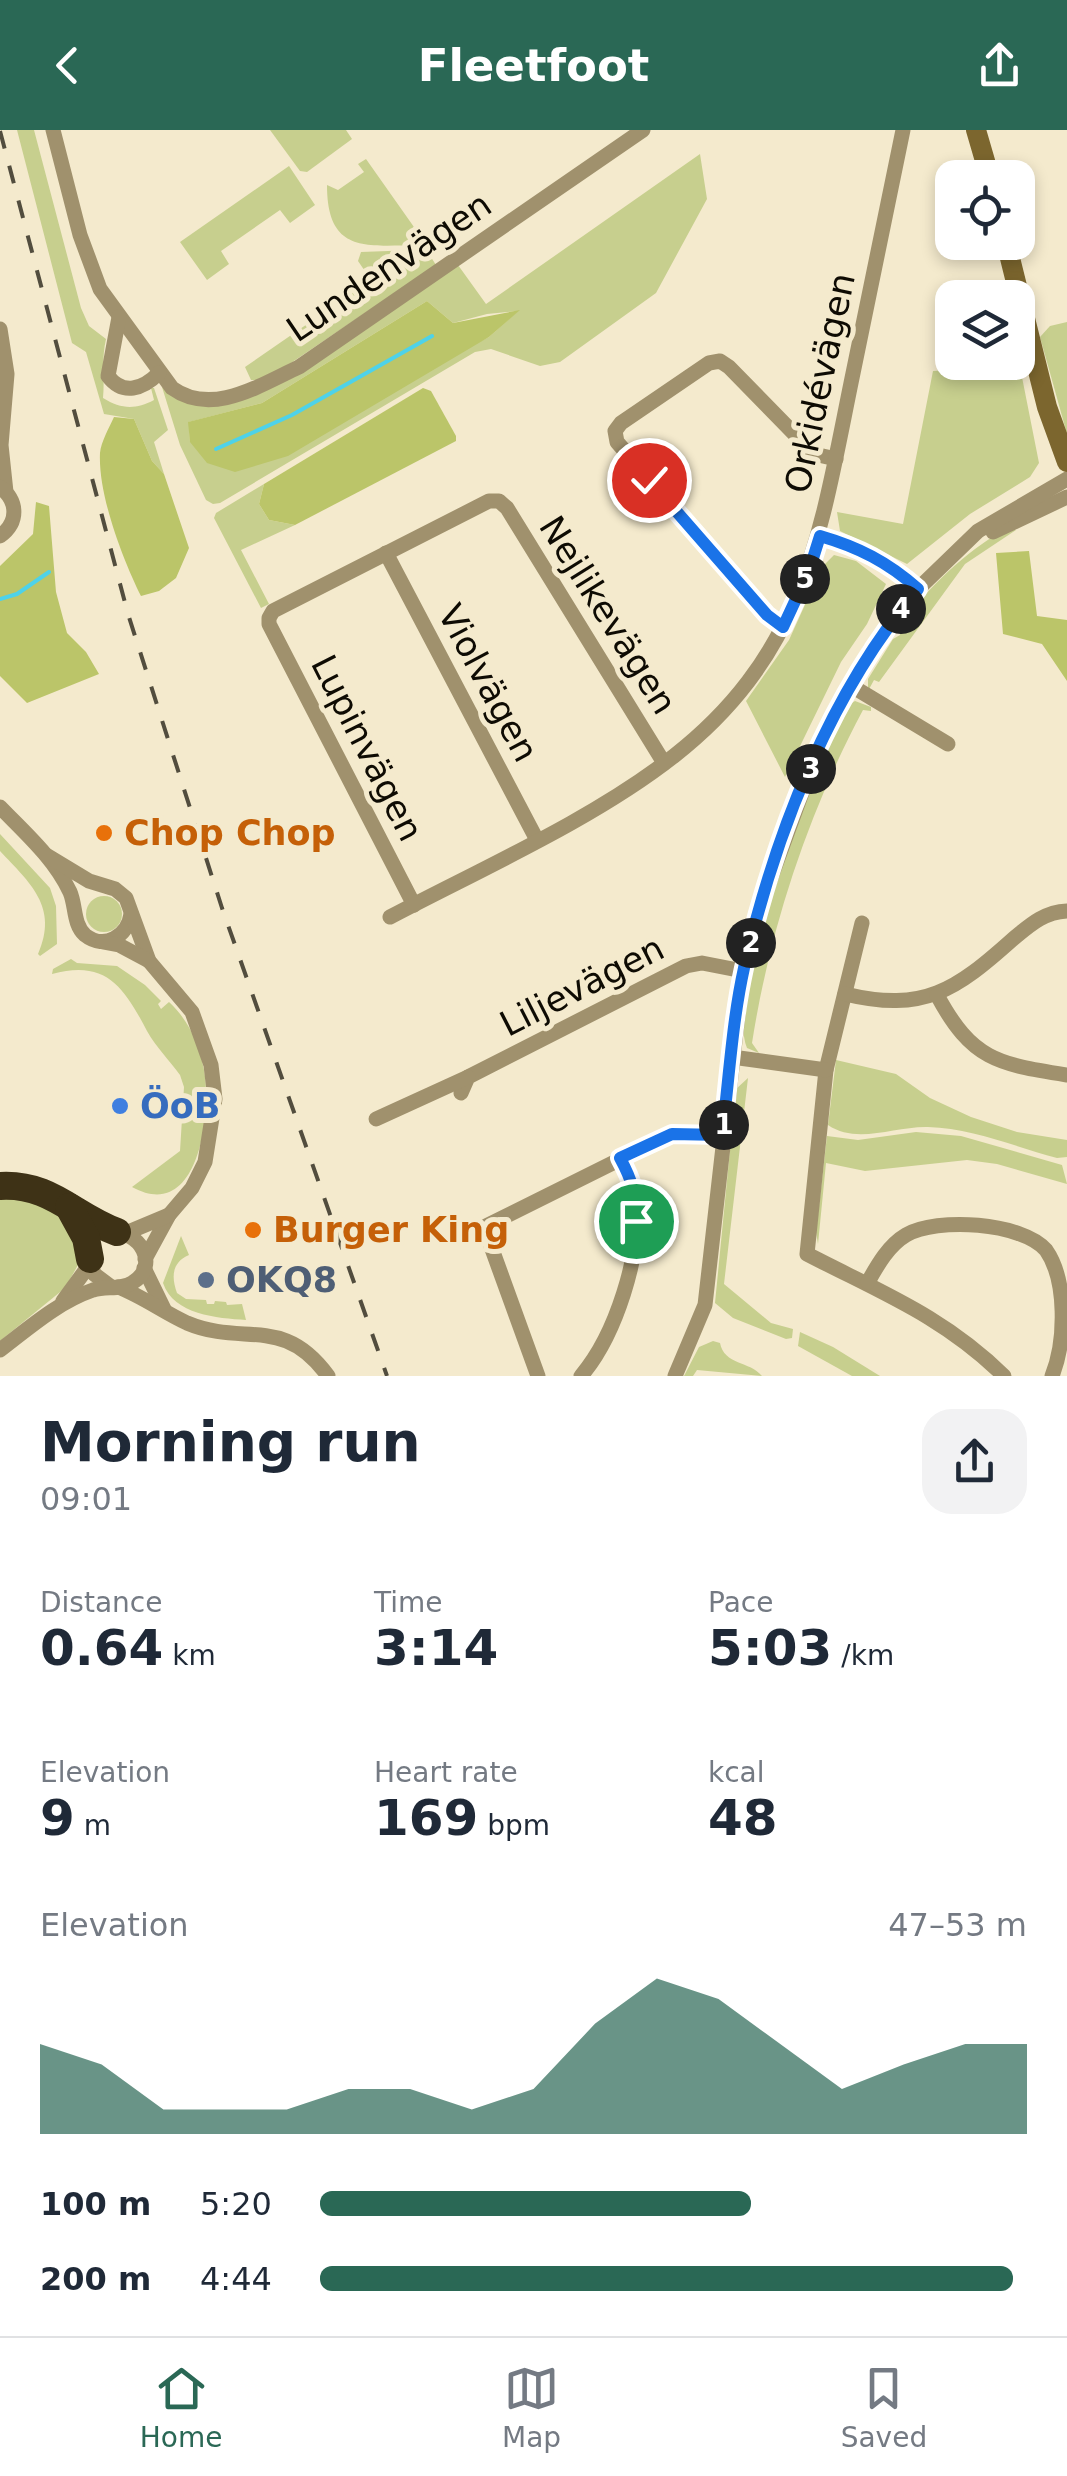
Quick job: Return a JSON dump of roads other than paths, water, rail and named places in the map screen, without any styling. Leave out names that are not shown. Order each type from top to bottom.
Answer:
[{"type":"highway","points":[[0,1186],[22,1185],[42,1190],[121,1232]]},
{"type":"highway","points":[[68,1206],[86,1238],[90,1262]]},
{"type":"street","name":"Lundenvägen","points":[[53,130],[90,268],[118,318],[159,373],[183,396],[204,402],[250,390],[299,366],[644,130]]},
{"type":"street","name":"Orkidévägen","points":[[390,917],[536,840],[664,763],[714,720],[761,662],[783,627],[820,536],[903,130]]},
{"type":"street","points":[[976,130],[985,160]]},
{"type":"street","points":[[1010,260],[1047,407],[1067,462]]},
{"type":"street","points":[[118,318],[108,376],[114,384],[132,390],[159,373]]},
{"type":"street","points":[[0,328],[7,374],[0,446],[3,490],[14,507],[7,531],[0,536]]},
{"type":"street","points":[[783,627],[767,615],[616,442],[615,431],[620,423],[710,363],[720,361],[814,454],[836,459]]},
{"type":"street","points":[[675,1376],[705,1305],[744,971],[786,830],[814,760],[850,686],[882,633],[918,589],[978,531],[1067,479]]},
{"type":"street","points":[[958,550],[1067,498]]},
{"type":"street","name":"Nejlikevägen","points":[[386,553],[489,501],[498,501],[507,508],[664,763]]},
{"type":"street","points":[[820,536],[871,555],[918,589]]},
{"type":"street","name":"Lupinvägen","points":[[386,553],[268,618],[414,904]]},
{"type":"street","name":"Violvägen","points":[[386,553],[536,840]]},
{"type":"street","points":[[850,686],[948,744]]},
{"type":"street","points":[[0,807],[46,855],[71,894],[83,933],[149,961]]},
{"type":"street","points":[[46,855],[90,881],[122,892],[149,961],[192,1012],[212,1065],[215,1099],[205,1162],[192,1188],[169,1215],[134,1282],[60,1305]]},
{"type":"street","points":[[75,913],[81,896],[104,886]]},
{"type":"street","points":[[845,994],[897,1003],[937,995],[976,972],[1035,920],[1067,911]]},
{"type":"street","points":[[103,942],[126,930],[131,914]]},
{"type":"street","points":[[862,923],[826,1070],[807,1254],[868,1282],[965,1341],[1004,1376]]},
{"type":"street","name":"Liljevägen","points":[[376,1119],[464,1085],[686,966],[702,963],[744,971]]},
{"type":"street","points":[[937,995],[964,1040],[982,1054],[999,1062],[1067,1075]]},
{"type":"street","points":[[732,1057],[826,1070]]},
{"type":"street","points":[[538,1376],[484,1226],[672,1134],[722,1135]]},
{"type":"street","points":[[582,1376],[608,1333],[631,1262],[637,1201],[633,1182],[620,1158]]},
{"type":"street","points":[[6,1346],[60,1305],[90,1262],[98,1240],[169,1215]]},
{"type":"street","points":[[868,1282],[902,1236],[922,1227],[989,1226],[1036,1241],[1055,1264],[1063,1298],[1062,1333],[1052,1376]]},
{"type":"street","points":[[121,1232],[140,1243],[164,1309]]},
{"type":"street","points":[[90,1262],[97,1278],[187,1322],[214,1330],[276,1336],[297,1345],[328,1376]]},
{"type":"waterway","points":[[216,449],[292,415],[432,336]]},
{"type":"waterway","points":[[0,599],[17,594],[49,572]]},
{"type":"railway","points":[[0,131],[128,614],[222,908],[387,1376]]},
{"type":"place","name":"Chop Chop","points":[[104,833]]},
{"type":"place","name":"ÖoB","points":[[120,1106]]},
{"type":"place","name":"Burger King","points":[[253,1230]]},
{"type":"place","name":"OKQ8","points":[[206,1280]]}]
